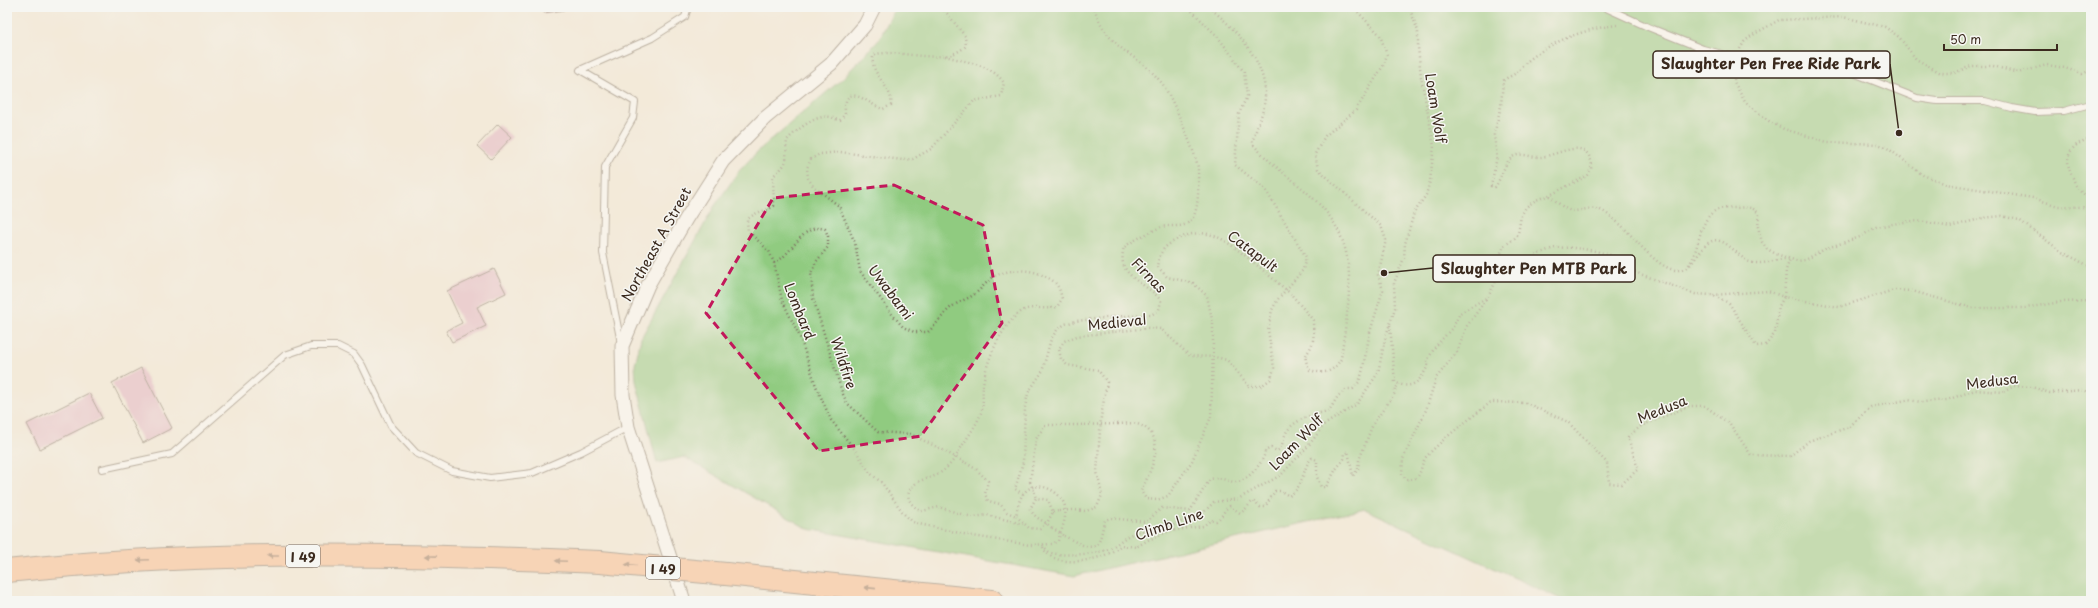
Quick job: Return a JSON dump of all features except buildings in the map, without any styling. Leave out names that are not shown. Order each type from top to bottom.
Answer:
[{"type":"highway","name":"I 49","points":[[7,571],[132,561],[246,556],[472,557],[600,562],[992,601]]},
{"type":"street","name":"Northeast A Street","points":[[684,601],[628,427],[623,395],[622,346],[648,285],[686,219],[723,161],[765,118],[831,64],[865,25],[874,7]]},
{"type":"lane","points":[[622,346],[603,253],[605,167],[633,118],[635,102],[580,70],[652,38],[685,17],[688,7]]},
{"type":"lane","points":[[1604,7],[1648,27],[1703,49],[1737,58],[1785,60],[1832,67],[1856,74],[1917,98],[1937,101],[1985,101],[2034,112],[2064,110],[2091,104]]},
{"type":"lane","points":[[102,469],[172,454],[286,355],[311,346],[338,346],[354,354],[362,365],[391,426],[416,453],[452,471],[490,478],[532,473],[581,452],[628,427]]},
{"type":"path","name":"Lombard","points":[[942,7],[965,36],[967,42],[966,46],[958,53],[941,56],[876,54],[873,57],[873,69],[892,100],[890,105],[884,109],[864,98],[852,96],[847,99],[845,104],[846,114],[840,120],[831,117],[819,118],[808,123],[787,140],[787,158],[784,167],[773,176],[774,206],[755,213],[748,220],[748,231],[769,251],[774,263],[782,300],[800,337],[816,386],[831,420],[856,451],[870,473],[882,483],[904,514],[913,522],[919,524],[1030,545],[1052,544],[1058,541],[1065,507],[1061,500],[1051,490],[1042,486],[1033,487],[1023,494]]},
{"type":"path","name":"Firnas","points":[[1023,494],[1015,489],[1023,462],[1025,406],[1028,393],[1042,372],[1051,339],[1057,330],[1065,324],[1124,316],[1151,315],[1159,310],[1161,301],[1156,294],[1134,278],[1124,267],[1122,261],[1124,248],[1162,227],[1185,225],[1191,220],[1197,204],[1198,168],[1196,157],[1173,103],[1162,82],[1107,35],[1094,7]]},
{"type":"path","name":"Medieval","points":[[1053,512],[1072,510],[1086,511],[1097,507],[1102,495],[1097,472],[1102,410],[1107,382],[1098,370],[1067,366],[1062,359],[1059,349],[1064,341],[1077,336],[1092,334],[1148,328],[1161,329],[1190,356],[1215,357],[1227,360],[1249,386],[1262,386],[1271,379],[1274,368],[1268,330],[1272,310],[1278,299],[1303,270],[1306,257],[1265,189],[1235,165],[1239,114],[1247,96],[1244,72],[1218,37],[1188,7]]},
{"type":"path","name":"Catapult","points":[[1036,498],[1030,482],[1036,439],[1045,425],[1138,424],[1147,429],[1156,443],[1155,460],[1141,491],[1146,498],[1158,500],[1168,496],[1192,461],[1211,417],[1213,324],[1207,296],[1192,283],[1167,277],[1158,266],[1160,253],[1170,244],[1186,235],[1198,232],[1212,235],[1227,241],[1291,294],[1313,320],[1313,342],[1305,356],[1305,361],[1310,370],[1320,374],[1331,371],[1341,360],[1350,295],[1346,246],[1335,224],[1316,201],[1264,157],[1252,143],[1263,110],[1265,89],[1262,70],[1244,43],[1209,7]]},
{"type":"path","points":[[1023,494],[1016,516],[1030,528],[1040,529],[1047,522],[1053,512],[1048,500],[1036,498],[1030,509],[1035,518],[1047,522],[1052,528],[1064,536],[1089,547],[1096,545],[1100,539],[1105,520],[1111,518],[1146,522],[1162,508],[1190,511],[1210,479],[1221,477],[1236,483],[1246,480],[1265,458],[1265,451],[1271,448],[1277,450],[1280,449],[1286,432],[1293,425],[1312,415],[1329,411],[1338,396],[1347,389],[1353,389],[1359,382],[1370,332],[1383,290],[1378,275],[1386,240],[1381,226],[1318,170],[1315,154],[1325,136],[1356,110],[1383,66],[1387,55],[1380,35],[1353,7]]},
{"type":"path","name":"Loam Wolf","points":[[1042,545],[1049,552],[1062,554],[1099,552],[1107,549],[1133,533],[1179,525],[1189,516],[1197,517],[1214,502],[1238,498],[1281,475],[1309,446],[1324,424],[1357,404],[1362,398],[1380,367],[1384,339],[1395,308],[1394,283],[1404,258],[1405,244],[1414,214],[1426,195],[1430,181],[1434,146],[1421,77],[1418,31],[1409,7]]},
{"type":"path","points":[[1517,263],[1508,263],[1502,259],[1501,250],[1518,234],[1521,216],[1526,206],[1588,175],[1592,166],[1592,160],[1585,152],[1576,149],[1542,157],[1516,155],[1506,164],[1502,177],[1495,187],[1491,186],[1497,157],[1494,135],[1501,106],[1503,81],[1508,76],[1515,73],[1528,61],[1554,44],[1583,32],[1620,24]]},
{"type":"path","name":"Uwabami","points":[[941,56],[992,71],[1000,76],[1004,83],[1001,96],[974,101],[931,149],[913,160],[830,152],[820,154],[811,159],[807,168],[808,178],[813,186],[839,206],[855,243],[860,271],[903,327],[914,332],[928,332],[938,323],[948,309],[973,295],[991,278],[1003,272],[1027,271],[1039,273],[1050,279],[1060,288],[1062,299],[1057,307],[1025,310],[1016,316],[1000,336],[985,372],[982,412],[955,457],[941,473],[918,482],[912,487],[909,494],[909,501],[912,507],[922,512],[939,507],[951,509],[964,515],[974,517],[987,515],[1025,524]]},
{"type":"path","points":[[2091,138],[2080,142],[2071,149],[2068,158],[2070,173],[2078,190],[2091,198]]},
{"type":"path","points":[[1549,195],[1567,209],[1574,211],[1596,209],[1608,215],[1621,226],[1650,256],[1676,271],[1687,267],[1708,243],[1716,242],[1730,246],[1743,259],[1750,262],[1766,264],[1779,259],[1806,260],[1827,248],[1860,237],[1876,227],[1910,221],[1927,222],[1950,228],[1983,218],[2002,216],[2019,220],[2062,252],[2091,267]]},
{"type":"path","points":[[1687,267],[1690,264],[1704,223],[1718,209],[1750,207],[1757,210],[1759,214],[1758,227],[1762,242],[1767,249],[1790,259]]},
{"type":"path","name":"Wildfire","points":[[774,263],[785,257],[807,231],[819,228],[825,229],[828,236],[828,248],[816,262],[811,273],[813,298],[842,392],[847,402],[878,432],[910,434],[939,448],[976,469],[988,481],[989,485],[985,494],[988,501],[1000,504],[1006,512],[1016,516]]},
{"type":"path","name":"Medusa","points":[[1712,295],[1695,294],[1632,271],[1626,262],[1585,248],[1555,248],[1517,263],[1496,281],[1488,297],[1467,326],[1457,352],[1436,378],[1426,410],[1403,459],[1402,474],[1406,479],[1413,480],[1418,477],[1426,458],[1491,402],[1526,403],[1568,422],[1607,463],[1609,483],[1622,484],[1638,469],[1628,437],[1641,426],[1689,406],[1705,406],[1730,424],[1751,455],[1790,456],[1809,441],[1849,427],[1871,407],[1907,400],[1922,402],[1947,400],[1975,390],[2003,392],[2014,386],[2032,387],[2050,393],[2081,390],[2091,393]]},
{"type":"path","points":[[1712,295],[1729,303],[1756,346],[1766,345],[1775,333],[1779,306],[1784,297],[1786,270],[1790,259]]},
{"type":"path","points":[[1712,295],[1768,291],[1784,297],[1839,307],[1894,290],[1912,291],[1972,308],[2025,308],[2061,302],[2091,301]]},
{"type":"path","points":[[1390,324],[1395,382],[1404,386],[1410,386],[1420,379],[1426,370],[1428,364],[1427,361],[1435,347],[1453,327],[1460,312],[1488,297]]},
{"type":"path","name":"Climb Line","points":[[1042,545],[1046,553],[1051,557],[1083,562],[1108,554],[1121,545],[1136,547],[1148,540],[1170,531],[1203,526],[1211,520],[1216,521],[1221,518],[1226,509],[1230,506],[1240,513],[1244,511],[1253,501],[1260,507],[1265,507],[1275,491],[1280,491],[1289,496],[1294,493],[1305,474],[1308,462],[1312,458],[1317,460],[1317,477],[1321,487],[1329,485],[1336,469],[1348,451],[1353,476],[1358,469],[1359,460],[1373,424],[1395,393],[1399,384]]},
{"type":"highlighted area","points":[[894,185],[983,225],[1002,323],[921,436],[819,451],[706,313],[773,198]]},
{"type":"green space","points":[[896,7],[2091,7],[2091,601],[1565,601],[1365,509],[1074,576],[808,529],[684,457],[657,463],[636,381],[635,365],[641,338],[714,207],[739,171],[759,150],[842,79],[878,41]]},
{"type":"place","name":"Slaughter Pen Free Ride Park","points":[[1899,133]]},
{"type":"place","name":"Slaughter Pen MTB Park","points":[[1384,273]]}]
